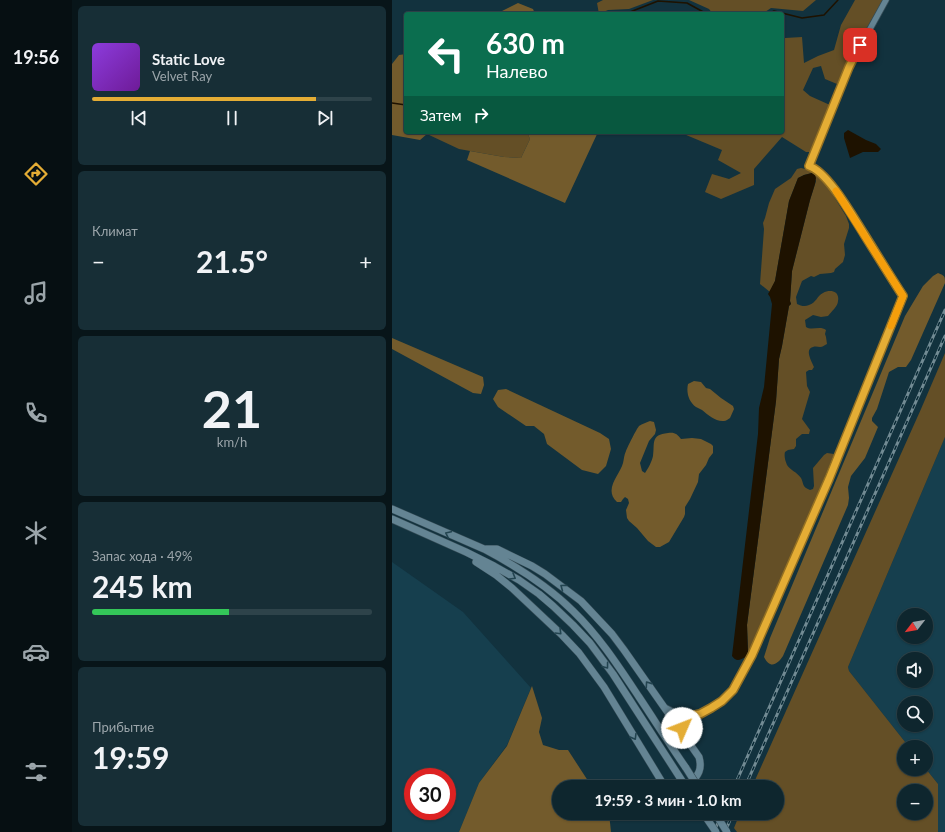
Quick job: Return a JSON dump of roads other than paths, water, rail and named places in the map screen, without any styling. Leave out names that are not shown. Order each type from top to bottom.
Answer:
[{"type":"street","points":[[664,706],[678,714],[690,716],[700,714],[722,701],[733,690],[752,655],[829,479],[903,296],[838,194],[823,176],[813,167],[809,166],[849,67],[886,0]]},
{"type":"street","points":[[392,509],[484,549],[539,582],[573,611],[592,632],[624,674],[694,780]]},
{"type":"street","points":[[392,519],[494,566],[524,583],[539,594],[573,625],[590,643],[613,674],[682,780]]},
{"type":"street","points":[[484,549],[497,549],[517,558],[545,574],[581,601],[612,634],[699,757],[701,763],[699,774],[693,780]]},
{"type":"street","points":[[466,552],[475,561],[512,588],[579,653],[604,687],[661,780]]},
{"type":"street","points":[[682,732],[683,724],[690,716]]},
{"type":"street","points":[[708,820],[716,832]]},
{"type":"street","points":[[719,820],[727,832]]},
{"type":"waterway","points":[[784,14],[802,18],[824,15],[838,0]]},
{"type":"waterway","points":[[630,12],[658,1],[687,3],[703,12]]},
{"type":"waterway","points":[[772,12],[778,12]]},
{"type":"waterway","points":[[392,103],[404,105]]},
{"type":"railway","points":[[737,780],[945,310]]},
{"type":"railway","points":[[748,780],[945,336]]},
{"type":"railway","points":[[714,832],[719,820]]},
{"type":"railway","points":[[725,832],[730,820]]}]
